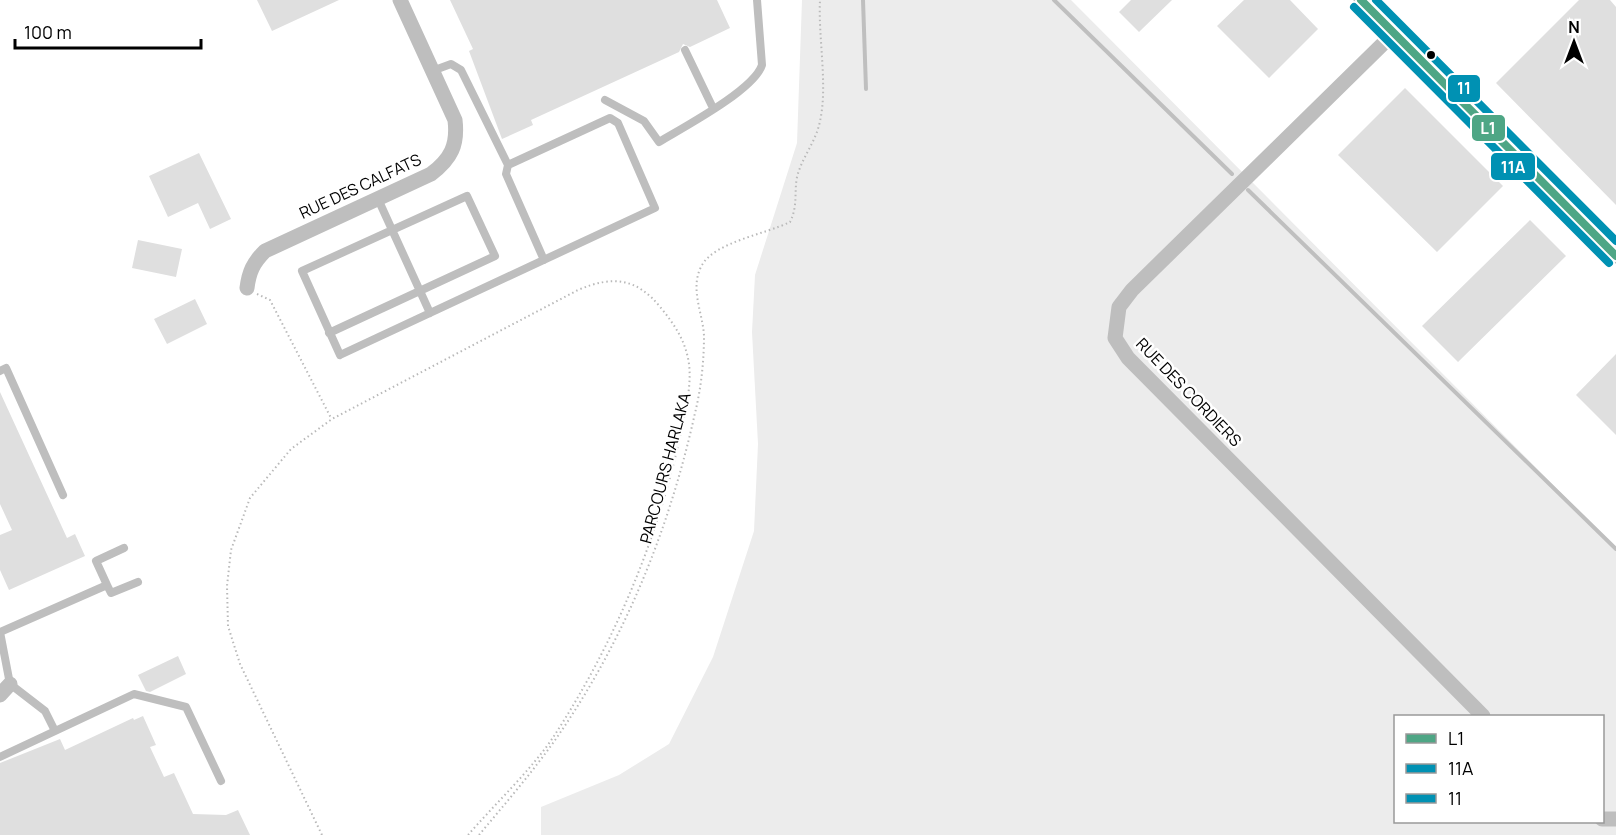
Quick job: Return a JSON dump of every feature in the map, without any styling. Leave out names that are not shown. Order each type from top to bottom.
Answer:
[{"type":"street","name":"RUE DES CALFATS","points":[[247,288],[248,273],[265,251],[431,174],[443,165],[455,148],[457,136],[455,120],[400,0]]},
{"type":"street","points":[[1361,0],[1616,256]]},
{"type":"street","name":"RUE DES CORDIERS","points":[[1394,33],[1132,290],[1119,307],[1115,338],[1128,358],[1481,715]]},
{"type":"lane","points":[[605,100],[644,121],[659,142],[744,88],[759,74],[762,53],[757,0]]},
{"type":"lane","points":[[684,50],[713,108]]},
{"type":"lane","points":[[432,71],[451,64],[461,70],[508,165],[506,174],[544,260]]},
{"type":"lane","points":[[329,333],[495,256],[466,196],[302,271],[329,333],[340,355],[655,208],[618,123],[610,118],[508,165]]},
{"type":"lane","points":[[378,199],[430,313]]},
{"type":"lane","points":[[0,371],[6,368],[63,495]]},
{"type":"lane","points":[[124,548],[96,561],[111,593],[138,582]]},
{"type":"lane","points":[[56,731],[45,711],[5,690],[0,632],[107,585]]},
{"type":"lane","points":[[0,757],[134,694],[186,707],[221,781]]},
{"type":"path","name":"PARCOURS HARLAKA","points":[[479,835],[552,744],[584,696],[610,651],[651,564],[666,522],[696,411],[704,334],[696,286],[703,263],[727,246],[790,222],[795,211],[797,178],[804,158],[813,146],[821,120],[820,0]]},
{"type":"path","points":[[322,835],[240,664],[228,627],[227,586],[231,550],[250,498],[291,449],[332,419],[598,281],[621,280],[650,295],[678,328],[689,365],[685,412],[666,499],[636,576],[600,657],[553,737],[468,835]]},
{"type":"path","points":[[247,288],[270,300],[332,419]]},
{"type":"shaded area","points":[[802,0],[1071,0],[1616,548],[1616,835],[541,835],[541,807],[619,775],[669,744],[713,657],[754,531],[758,444],[752,332],[755,275],[797,143]]},
{"type":"building","points":[[257,0],[339,0],[272,31]]},
{"type":"building","points":[[450,0],[717,0],[730,28],[690,47],[683,44],[679,52],[531,120],[533,125],[502,139],[469,51],[473,49]]},
{"type":"building","points":[[1131,0],[1172,0],[1139,32],[1119,12]]},
{"type":"building","points":[[1244,0],[1290,0],[1318,29],[1269,78],[1217,26]]},
{"type":"building","points":[[1579,0],[1610,0],[1616,7],[1616,205],[1496,83]]},
{"type":"building","points":[[1405,88],[1503,186],[1437,252],[1338,155]]},
{"type":"building","points":[[199,153],[231,219],[210,229],[198,203],[168,217],[149,176]]},
{"type":"building","points":[[1530,220],[1566,256],[1458,362],[1422,326]]},
{"type":"building","points":[[138,240],[182,249],[176,277],[132,268]]},
{"type":"building","points":[[195,299],[207,324],[167,344],[154,319]]},
{"type":"building","points":[[1616,354],[1616,435],[1576,395]]},
{"type":"building","points":[[0,392],[67,538],[75,534],[85,556],[9,590],[0,570],[0,535],[12,530],[0,504]]},
{"type":"building","points":[[178,656],[186,674],[150,692],[146,691],[138,675]]},
{"type":"building","points":[[143,716],[156,745],[150,747],[164,777],[174,773],[193,814],[226,815],[238,810],[250,835],[0,835],[0,763],[60,739],[65,750],[133,718],[134,720]]},
{"type":"waterway","points":[[863,0],[866,89]]},
{"type":"waterway","points":[[1054,0],[1232,174]]},
{"type":"waterway","points":[[1248,190],[1616,549]]},
{"type":"transit line","name":"L1","points":[[1361,0],[1616,256]]},
{"type":"transit line","name":"11","points":[[1376,0],[1616,241]]},
{"type":"transit line","name":"11A","points":[[1354,7],[1609,263]]}]
